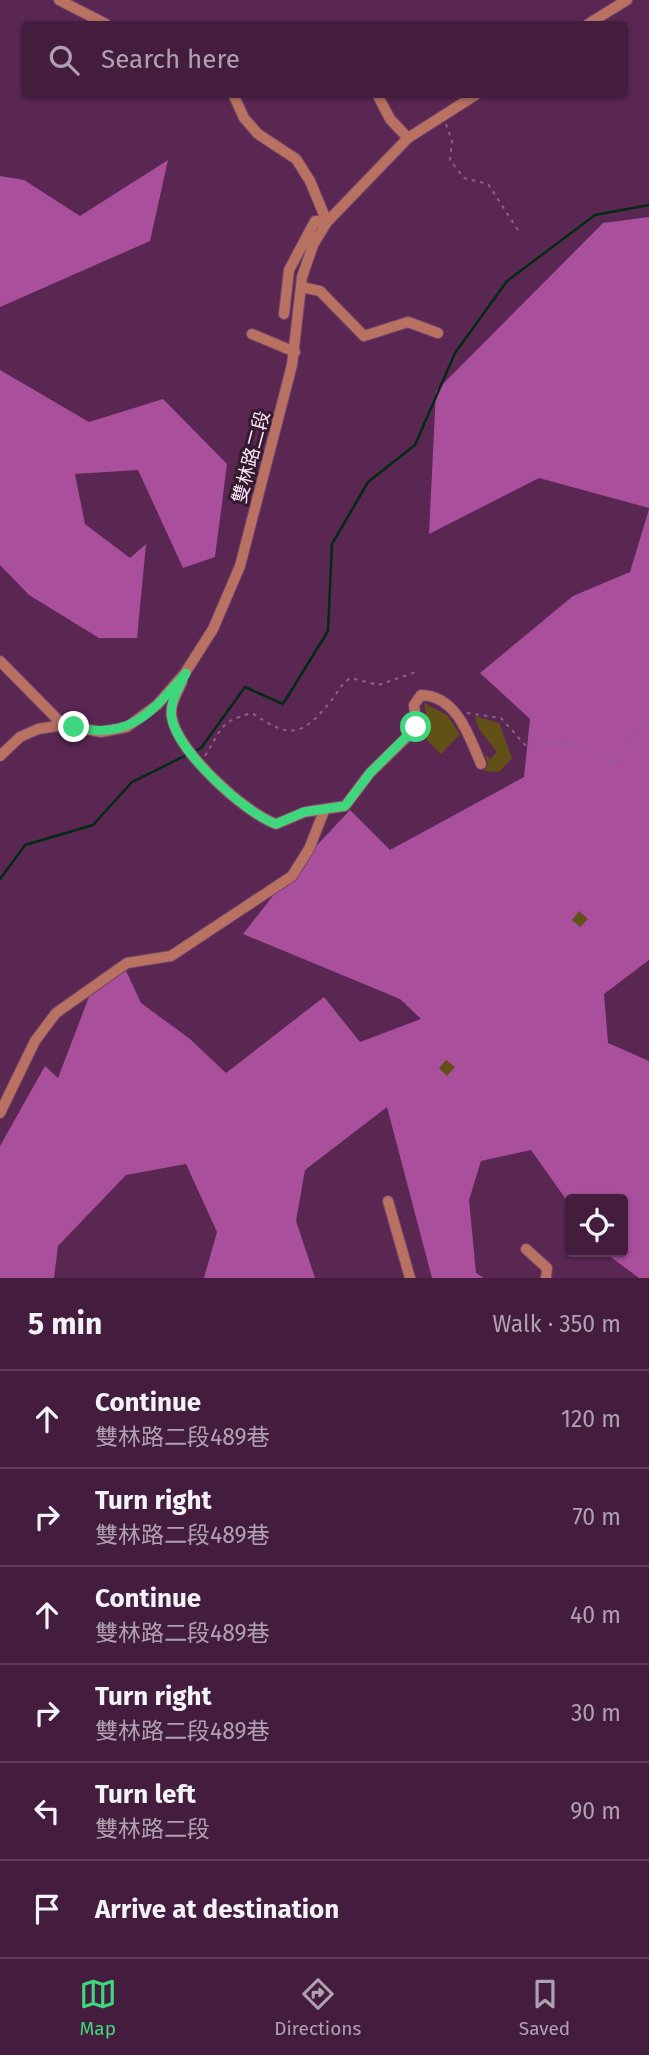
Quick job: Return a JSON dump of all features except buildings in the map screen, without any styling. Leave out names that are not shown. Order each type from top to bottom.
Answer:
[{"type":"street","points":[[60,0],[100,21]]},
{"type":"street","points":[[592,21],[620,2]]},
{"type":"street","points":[[235,98],[244,118],[258,134],[296,159],[310,181],[327,222],[315,221],[289,270],[284,314]]},
{"type":"street","points":[[379,98],[390,119],[408,138]]},
{"type":"street","name":"雙林路二段","points":[[0,756],[29,732],[63,725],[101,732],[127,727],[157,705],[186,673],[209,636],[235,580],[295,352],[301,287],[309,254],[327,222],[408,138],[471,98]]},
{"type":"street","points":[[301,287],[320,291],[364,336],[408,322],[439,334]]},
{"type":"street","points":[[252,334],[295,352]]},
{"type":"street","points":[[0,660],[63,725]]},
{"type":"street","points":[[186,673],[172,705],[172,719],[198,766],[263,820],[276,824],[304,812],[345,806],[370,773],[416,727],[414,705],[417,697],[432,695],[443,700],[456,713],[481,764]]},
{"type":"street","points":[[0,1113],[35,1041],[56,1013],[127,962],[171,956],[292,876],[309,849],[324,811]]},
{"type":"street","points":[[388,1201],[410,1278]]},
{"type":"street","points":[[526,1249],[547,1268],[546,1278]]},
{"type":"path","points":[[443,116],[452,142],[450,160],[464,178],[488,184],[518,230]]},
{"type":"path","points":[[198,766],[223,723],[236,717],[252,713],[280,731],[297,731],[309,724],[331,702],[342,683],[351,678],[378,685],[416,672]]},
{"type":"path","points":[[456,713],[501,718],[527,747],[557,741],[594,748],[615,765],[649,714]]},
{"type":"shaded area","points":[[168,160],[150,241],[0,307],[0,176],[24,180],[80,216]]},
{"type":"shaded area","points":[[649,217],[649,508],[539,478],[429,534],[436,391],[603,223]]},
{"type":"shaded area","points":[[0,370],[89,422],[163,399],[227,464],[215,557],[183,568],[138,470],[75,474],[85,524],[130,558],[146,544],[137,638],[99,638],[29,595],[0,565]]},
{"type":"shaded area","points":[[649,509],[649,960],[604,994],[608,1043],[649,1061],[649,1278],[639,1278],[611,1257],[628,1257],[628,1194],[565,1194],[565,1198],[531,1150],[481,1161],[469,1200],[476,1273],[484,1278],[432,1278],[387,1107],[305,1170],[296,1221],[315,1278],[204,1278],[217,1232],[186,1164],[126,1175],[58,1246],[54,1278],[0,1278],[0,1146],[45,1066],[58,1078],[92,989],[122,962],[141,1003],[190,1039],[226,1073],[324,997],[360,1042],[421,1019],[400,999],[243,934],[290,874],[350,810],[390,850],[524,777],[530,719],[480,673],[573,596],[630,572]]},
{"type":"waterway","points":[[0,879],[25,845],[93,825],[132,782],[201,748],[245,687],[283,704],[328,631],[332,544],[368,482],[415,445],[455,353],[507,281],[595,215],[649,205]]},
{"type":"route","points":[[74,727],[101,732],[127,727],[157,705],[186,673],[172,705],[172,719],[198,766],[263,820],[276,824],[304,812],[345,806],[370,773],[416,727]]}]
